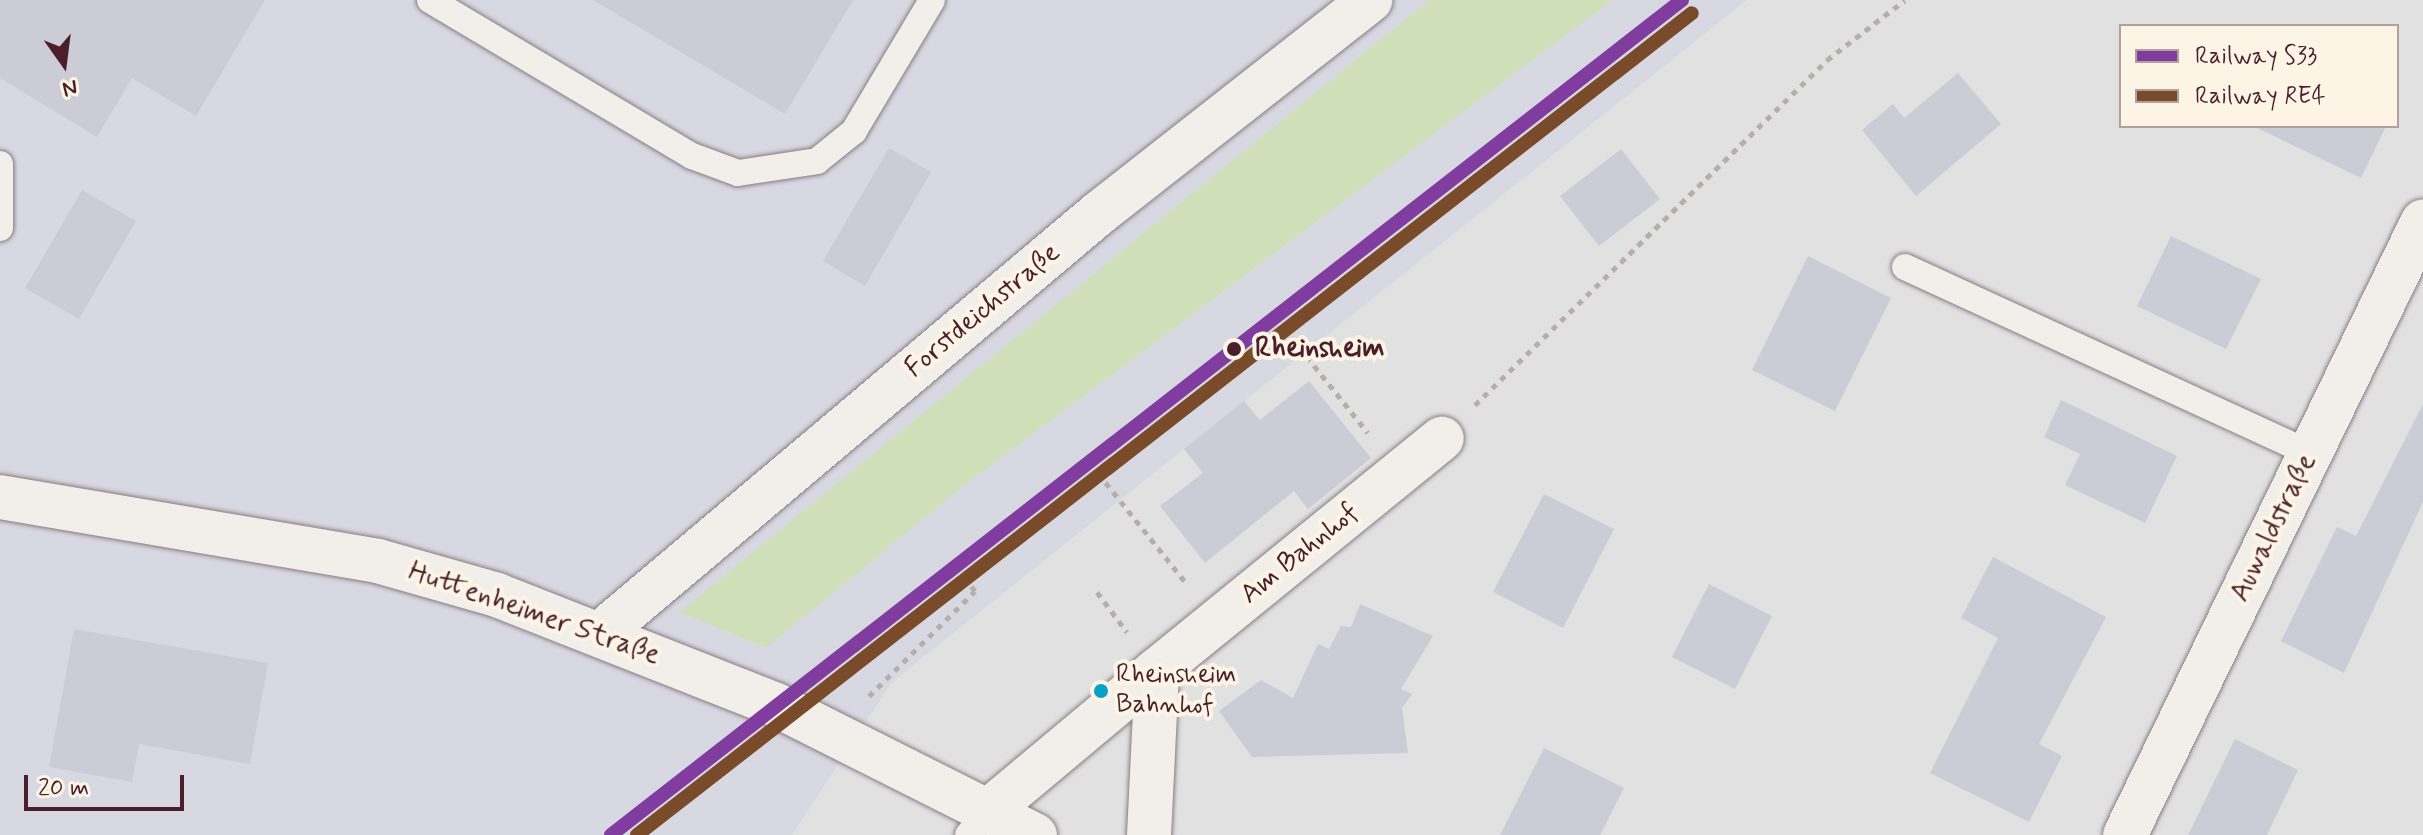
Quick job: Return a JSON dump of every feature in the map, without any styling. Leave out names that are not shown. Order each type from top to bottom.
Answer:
[{"type":"street","name":"Forstdeichstraße","points":[[602,632],[1099,213],[1371,0]]},
{"type":"street","name":"Auwaldstraße","points":[[2125,835],[2423,221]]},
{"type":"street","name":"Am Bahnhof","points":[[978,824],[1157,670],[1442,438]]},
{"type":"street","name":"Huttenheimer Straße","points":[[0,497],[378,561],[602,632],[776,705],[978,824],[1035,835]]},
{"type":"street","points":[[1149,835],[1157,670]]},
{"type":"lane","points":[[430,0],[692,156],[738,173],[817,161],[854,131],[932,0]]},
{"type":"lane","points":[[0,164],[0,228]]},
{"type":"lane","points":[[1905,267],[2310,453]]},
{"type":"path","points":[[1442,438],[1827,60],[1905,0]]},
{"type":"path","points":[[1284,328],[1400,473]]},
{"type":"path","points":[[1098,473],[1217,622]]},
{"type":"path","points":[[866,699],[975,591],[964,576]]},
{"type":"shaded area","points":[[0,0],[1429,0],[681,612],[765,648],[961,488],[1613,0],[1747,0],[892,682],[792,835],[0,835]]},
{"type":"green space","points":[[1429,0],[1613,0],[961,488],[766,648],[680,612]]},
{"type":"building","points":[[0,0],[265,0],[196,116],[132,78],[97,137],[0,78]]},
{"type":"building","points":[[593,0],[853,0],[785,114]]},
{"type":"building","points":[[1958,73],[2001,124],[1916,196],[1862,130],[1893,104],[1904,118]]},
{"type":"building","points":[[2257,128],[2385,128],[2361,178]]},
{"type":"building","points":[[889,148],[931,172],[865,286],[823,261]]},
{"type":"building","points":[[1621,149],[1660,199],[1599,246],[1560,196]]},
{"type":"building","points":[[82,190],[136,221],[79,319],[25,288]]},
{"type":"building","points":[[2171,236],[2261,279],[2226,349],[2137,306]]},
{"type":"building","points":[[1808,256],[1891,298],[1835,411],[1752,370]]},
{"type":"building","points":[[1309,381],[1371,458],[1308,509],[1294,491],[1205,563],[1160,506],[1203,473],[1184,449],[1244,401],[1260,420]]},
{"type":"building","points":[[2061,400],[2177,456],[2145,523],[2065,485],[2080,454],[2044,437]]},
{"type":"building","points":[[2423,404],[2423,502],[2344,673],[2281,641],[2337,527],[2356,536]]},
{"type":"building","points":[[1544,494],[1614,529],[1563,628],[1493,592]]},
{"type":"building","points":[[1993,557],[2106,617],[2039,744],[2062,756],[2029,822],[1930,773],[1998,638],[1961,618]]},
{"type":"building","points":[[1709,584],[1772,616],[1735,689],[1672,657]]},
{"type":"building","points":[[1360,604],[1433,636],[1401,689],[1412,694],[1402,708],[1408,753],[1252,757],[1219,711],[1261,680],[1293,698],[1318,644],[1329,649],[1341,626],[1351,627]]},
{"type":"building","points":[[74,629],[268,663],[250,764],[139,744],[132,782],[49,767]]},
{"type":"building","points":[[2235,739],[2298,770],[2267,835],[2188,835]]},
{"type":"building","points":[[1544,748],[1624,788],[1600,835],[1500,835]]},
{"type":"rail line","name":"S33","points":[[611,835],[1682,0]]},
{"type":"rail line","name":"RE4","points":[[637,835],[1692,13]]},
{"type":"place","name":"Rheinsheim","points":[[1234,349]]},
{"type":"place","name":"Rheinsheim Bahnhof","points":[[1101,691]]}]
